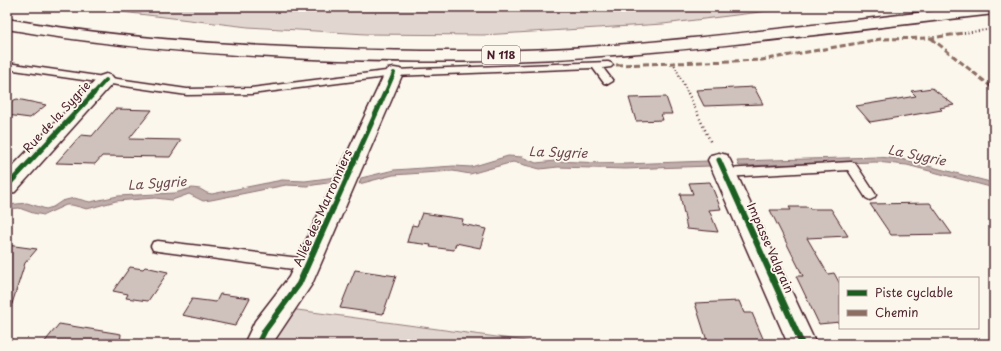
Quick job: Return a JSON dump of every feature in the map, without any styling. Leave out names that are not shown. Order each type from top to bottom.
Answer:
[{"type":"main road","name":"N 118","points":[[7,10],[52,19],[133,30],[282,42],[487,44],[584,40],[912,7]]},
{"type":"main road","name":"N 118","points":[[7,24],[104,39],[240,51],[385,56],[454,56],[586,52],[683,44],[994,9]]},
{"type":"main road","name":"Allée des Marronniers","points":[[258,344],[265,330],[299,284],[394,73]]},
{"type":"main road","name":"Rue de la Sygrie","points":[[7,186],[106,80]]},
{"type":"main road","name":"Impasse Valgrain","points":[[722,166],[802,344]]},
{"type":"lane","points":[[7,66],[187,92],[251,91],[394,73],[608,65]]},
{"type":"lane","points":[[596,66],[608,81]]},
{"type":"lane","points":[[722,166],[851,166],[870,195]]},
{"type":"lane","points":[[158,246],[308,265]]},
{"type":"path","points":[[964,33],[994,29]]},
{"type":"path","points":[[673,62],[722,166]]},
{"type":"shaded area","points":[[80,7],[801,7],[663,24],[483,35],[366,34],[248,27]]},
{"type":"shaded area","points":[[508,156],[522,157],[536,163],[555,161],[625,164],[708,161],[711,166],[625,169],[558,167],[540,169],[513,162],[470,174],[453,171],[393,175],[359,184],[361,178],[394,170],[454,166],[471,167]]},
{"type":"shaded area","points":[[878,157],[901,159],[994,183],[994,188],[907,165],[876,162],[739,166],[737,161]]},
{"type":"shaded area","points":[[336,177],[334,182],[307,186],[286,185],[203,201],[189,194],[172,200],[155,198],[116,201],[87,209],[66,205],[44,215],[19,208],[7,209],[7,205],[27,203],[46,209],[53,207],[62,201],[74,198],[90,202],[118,196],[175,193],[192,188],[200,189],[212,194],[282,180],[305,181]]},
{"type":"shaded area","points":[[290,309],[548,344],[272,344]]},
{"type":"building","points":[[754,87],[763,104],[704,106],[696,90]]},
{"type":"building","points":[[932,88],[954,105],[940,108],[942,110],[870,122],[856,106],[916,96],[911,91]]},
{"type":"building","points":[[666,97],[672,114],[661,114],[663,120],[636,121],[629,98]]},
{"type":"building","points":[[17,99],[46,105],[30,118],[7,115],[7,103]]},
{"type":"building","points":[[115,109],[152,110],[129,139],[181,140],[170,157],[102,156],[95,164],[56,163],[81,135],[92,136]]},
{"type":"building","points":[[710,182],[721,209],[709,210],[718,232],[687,229],[680,194],[693,194],[689,183]]},
{"type":"building","points":[[930,203],[952,234],[891,235],[870,204]]},
{"type":"building","points":[[789,207],[831,209],[848,236],[807,238],[828,274],[834,273],[839,282],[839,322],[819,324],[796,276],[803,276],[770,210],[791,210]]},
{"type":"building","points":[[422,213],[463,219],[462,224],[486,229],[480,248],[456,243],[454,250],[407,242],[412,225],[417,226]]},
{"type":"building","points":[[7,245],[37,249],[25,263],[11,307],[7,306]]},
{"type":"building","points":[[130,267],[143,269],[145,267],[168,272],[148,301],[126,298],[128,294],[113,291]]},
{"type":"building","points":[[355,270],[396,276],[383,314],[340,308]]},
{"type":"building","points":[[220,294],[250,298],[235,326],[182,315],[192,299],[216,302]]},
{"type":"building","points":[[739,301],[744,313],[752,313],[765,343],[708,344],[695,303]]},
{"type":"building","points":[[59,324],[121,334],[120,344],[43,344]]},
{"type":"marked path","points":[[616,65],[762,60],[881,39],[931,38],[964,33]]},
{"type":"marked path","points":[[931,38],[994,89]]},
{"type":"cycle path","points":[[258,344],[265,330],[299,284],[394,73]]},
{"type":"cycle path","points":[[7,186],[106,80]]},
{"type":"cycle path","points":[[719,160],[802,344]]},
{"type":"water label","name":"La Sygrie","points":[[558,152]]},
{"type":"water label","name":"La Sygrie","points":[[917,155]]},
{"type":"water label","name":"La Sygrie","points":[[157,183]]}]
